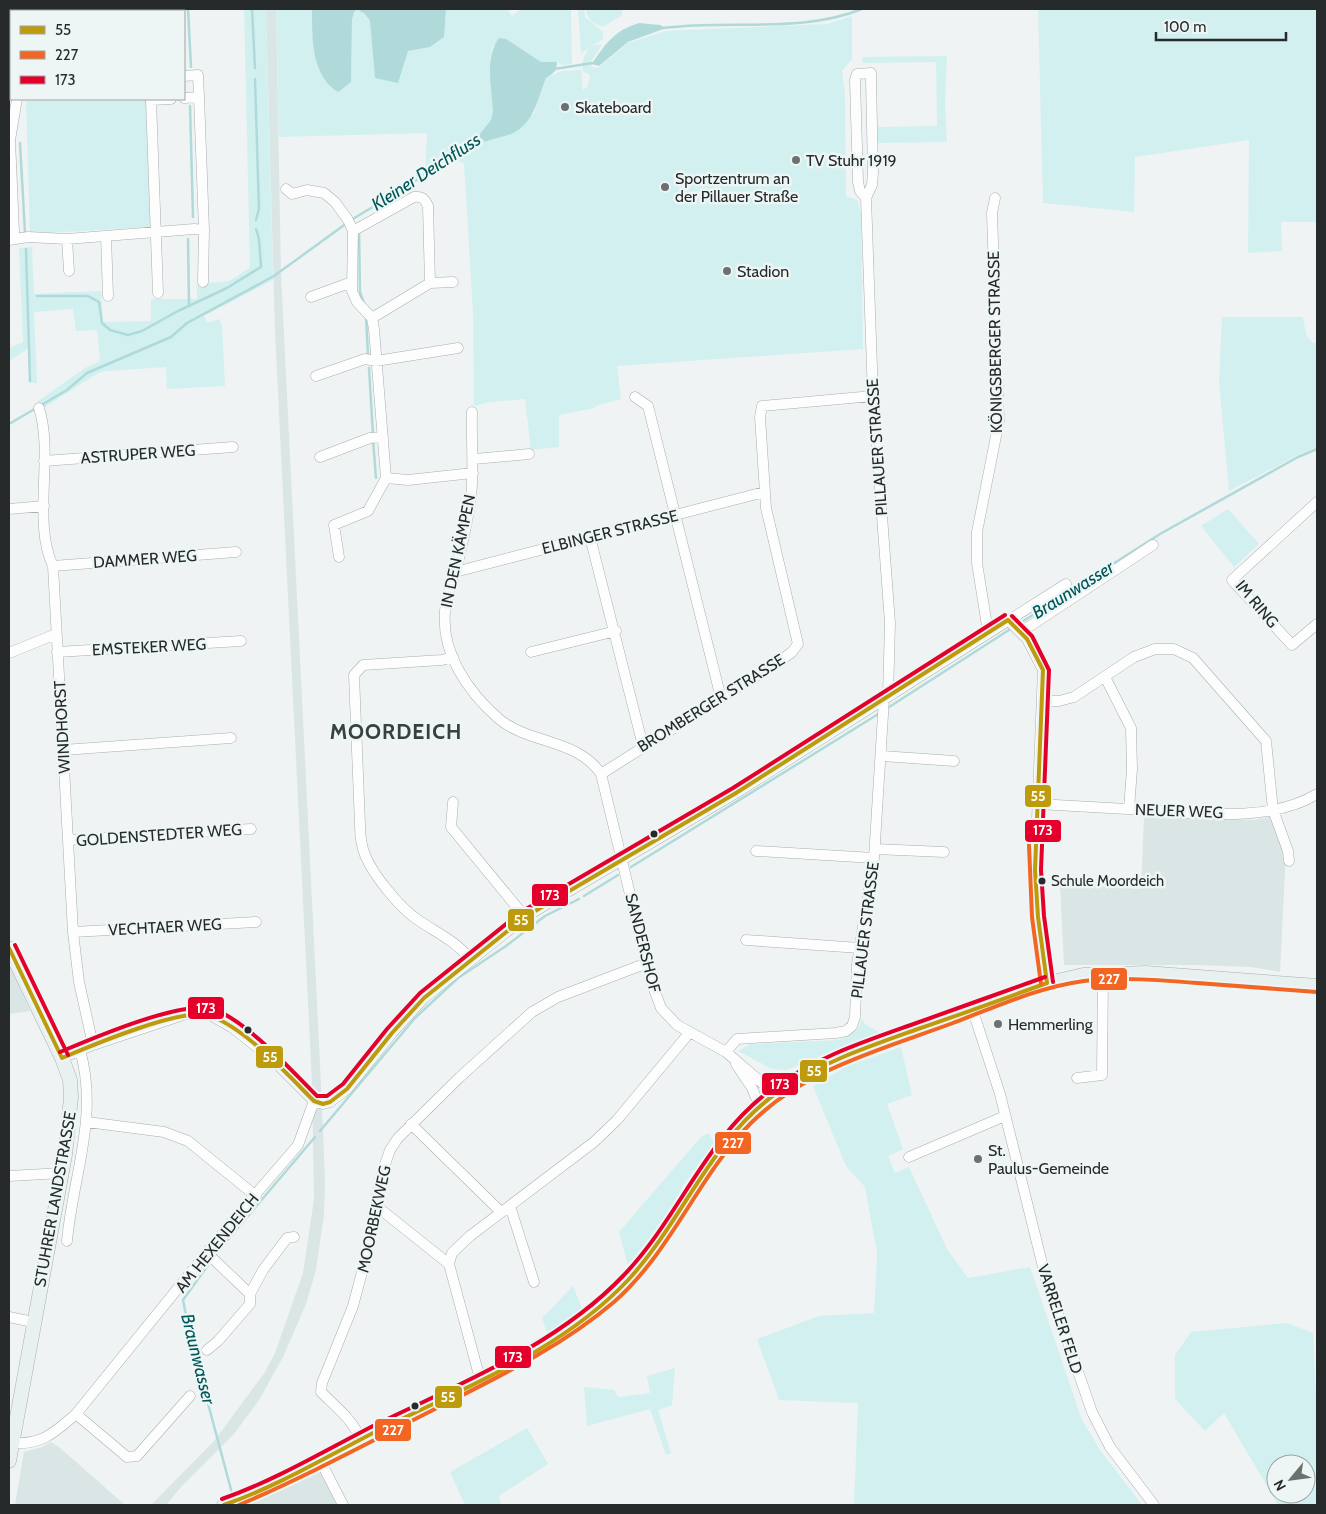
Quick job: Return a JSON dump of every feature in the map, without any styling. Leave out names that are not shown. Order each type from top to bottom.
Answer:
[{"type":"main road","name":"STUHRER LANDSTRASSE","points":[[9,948],[62,1058],[70,1080],[71,1097],[62,1172],[9,1460]]},
{"type":"main road","points":[[231,1503],[361,1440],[480,1379],[562,1334],[617,1291],[660,1242],[720,1148],[760,1106],[825,1064],[972,1008],[1046,983],[1083,975],[1146,973],[1317,986]]},
{"type":"street","name":"PILLAUER STRASSE","points":[[726,1052],[737,1038],[846,1031],[852,1026],[855,1017],[856,981],[874,853],[890,623],[873,396],[866,198],[872,185],[873,172],[871,73],[864,72],[857,74],[856,80],[858,182],[860,191],[866,198]]},
{"type":"street","points":[[185,76],[198,75],[204,230],[203,282]]},
{"type":"street","points":[[185,98],[199,97]]},
{"type":"street","points":[[9,240],[14,232],[10,140],[16,100]]},
{"type":"street","points":[[151,100],[158,293]]},
{"type":"street","points":[[286,189],[292,194],[308,190],[328,195],[354,227],[352,291],[357,302],[371,316],[376,361],[377,438],[386,478],[368,510],[334,525],[339,556]]},
{"type":"street","points":[[354,227],[414,197],[419,196],[425,200],[428,214],[430,283]]},
{"type":"street","name":"KÖNIGSBERGER STRASSE","points":[[988,632],[976,549],[977,532],[999,421],[992,213],[995,198]]},
{"type":"street","points":[[9,240],[28,237],[67,239],[194,229],[204,230]]},
{"type":"street","points":[[106,236],[108,296]]},
{"type":"street","points":[[67,239],[69,271]]},
{"type":"street","points":[[311,298],[352,282]]},
{"type":"street","points":[[371,316],[430,283],[453,282]]},
{"type":"street","points":[[316,376],[365,359],[376,361],[458,348]]},
{"type":"street","name":"BROMBERGER STRASSE","points":[[601,774],[792,652],[798,644],[766,508],[759,410],[762,406],[873,396]]},
{"type":"street","points":[[635,397],[648,406],[721,698]]},
{"type":"street","name":"WINDHORST","points":[[39,408],[45,443],[44,506],[48,555],[53,566],[73,932],[79,982],[93,1045]]},
{"type":"street","name":"IN DEN KÄMPEN","points":[[472,412],[474,459],[468,512],[445,610],[446,630],[453,657],[468,685],[500,719],[526,735],[574,751],[591,762],[601,774]]},
{"type":"street","points":[[320,456],[377,438]]},
{"type":"street","name":"ASTRUPER WEG","points":[[44,461],[233,447]]},
{"type":"street","points":[[474,459],[529,454]]},
{"type":"street","points":[[386,478],[408,480],[473,472]]},
{"type":"street","name":"ELBINGER STRASSE","points":[[455,572],[764,492]]},
{"type":"street","name":"IM RING","points":[[1317,502],[1232,580],[1292,645],[1317,624]]},
{"type":"street","points":[[9,509],[44,506]]},
{"type":"street","points":[[590,537],[616,632],[643,746]]},
{"type":"street","points":[[1021,632],[1153,545]]},
{"type":"street","name":"DAMMER WEG","points":[[53,566],[236,552]]},
{"type":"street","points":[[62,1058],[93,1045],[186,1014],[210,1015],[233,1028],[272,1059],[315,1101],[323,1104],[330,1102],[347,1089],[412,1010],[470,960],[525,917],[736,793],[1066,584]]},
{"type":"street","points":[[1010,621],[1033,648],[1043,670],[1036,892],[1046,983]]},
{"type":"street","points":[[531,652],[616,632]]},
{"type":"street","points":[[9,653],[56,634]]},
{"type":"street","name":"EMSTEKER WEG","points":[[57,652],[241,641]]},
{"type":"street","points":[[1042,701],[1059,701],[1074,697],[1134,658],[1155,650],[1174,650],[1193,658],[1266,741],[1273,810],[1288,851],[1288,861]]},
{"type":"street","points":[[453,657],[442,660],[363,665],[354,675],[360,837],[370,865],[398,900],[416,919],[456,944],[470,960]]},
{"type":"street","points":[[1105,676],[1131,728],[1132,769],[1129,809]]},
{"type":"street","points":[[63,750],[231,738]]},
{"type":"street","points":[[882,756],[954,761]]},
{"type":"street","points":[[601,774],[622,859]]},
{"type":"street","name":"NEUER WEG","points":[[1038,804],[1211,814],[1273,810],[1300,802],[1317,794]]},
{"type":"street","points":[[453,802],[451,827],[525,917]]},
{"type":"street","name":"GOLDENSTEDTER WEG","points":[[68,840],[251,829]]},
{"type":"street","points":[[756,851],[944,852]]},
{"type":"street","name":"SANDERSHOF","points":[[622,859],[646,963],[654,992],[661,1008],[677,1024],[726,1052],[776,1095]]},
{"type":"street","name":"VECHTAER WEG","points":[[73,932],[256,922]]},
{"type":"street","points":[[746,940],[860,948]]},
{"type":"street","name":"MOORBEKWEG","points":[[361,1440],[357,1430],[321,1392],[322,1383],[355,1298],[380,1179],[390,1150],[411,1124],[532,1012],[558,997],[646,963]]},
{"type":"street","points":[[1078,1078],[1102,1075],[1103,974]]},
{"type":"street","name":"VARRELER FELD","points":[[972,1008],[992,1068],[1046,1278],[1092,1412],[1110,1447],[1154,1505]]},
{"type":"street","points":[[480,1379],[449,1264],[452,1253],[459,1245],[594,1142],[617,1120],[690,1032]]},
{"type":"street","points":[[68,1241],[87,1122],[88,1089],[80,1050]]},
{"type":"street","name":"SANDERSHOF","points":[[726,1052],[743,1073],[760,1106]]},
{"type":"street","name":"AM HEXENDEICH","points":[[12,1443],[45,1439],[76,1414],[298,1145],[315,1101]]},
{"type":"street","points":[[909,1157],[1005,1116]]},
{"type":"street","points":[[87,1122],[164,1132],[181,1138],[204,1153],[256,1196]]},
{"type":"street","points":[[411,1124],[506,1209],[534,1282]]},
{"type":"street","points":[[9,1176],[62,1172]]},
{"type":"street","points":[[375,1206],[449,1264]]},
{"type":"street","points":[[207,1350],[218,1341],[250,1304],[250,1294],[263,1270],[287,1238],[294,1237]]},
{"type":"street","points":[[207,1253],[250,1294]]},
{"type":"street","points":[[9,1317],[33,1322]]},
{"type":"street","points":[[76,1414],[127,1456],[137,1456],[190,1396]]},
{"type":"street","points":[[320,1460],[343,1505]]},
{"type":"shaded area","points":[[244,9],[266,9],[273,280],[204,316],[207,323],[219,319],[222,326],[225,386],[167,389],[166,367],[107,371],[98,373],[42,409],[38,401],[85,368],[100,361],[97,330],[76,331],[73,309],[34,312],[37,383],[29,383],[28,349],[9,361],[9,348],[23,342],[19,248],[32,247],[34,294],[101,291],[103,322],[151,321],[151,299],[197,299],[197,284],[229,281],[250,268]]},
{"type":"shaded area","points":[[266,9],[276,9],[281,273],[321,1084],[325,1180],[324,1215],[316,1270],[306,1304],[283,1357],[259,1400],[234,1434],[181,1487],[166,1505],[151,1505],[215,1440],[265,1372],[275,1353],[303,1273],[314,1199],[312,1084],[275,332]]},
{"type":"shaded area","name":"Sportzentrum an der Pillauer Straße","points":[[276,9],[312,9],[312,35],[351,82],[352,20],[357,9],[365,14],[370,21],[375,78],[408,51],[430,47],[446,17],[446,9],[511,9],[508,11],[512,16],[521,9],[571,9],[572,64],[563,65],[557,62],[541,62],[517,47],[493,46],[490,57],[493,112],[491,120],[479,135],[485,142],[497,138],[534,113],[546,78],[562,71],[581,70],[583,90],[587,87],[590,77],[589,74],[583,72],[583,62],[586,52],[592,46],[602,45],[590,63],[592,67],[598,68],[628,43],[666,31],[828,24],[852,16],[852,59],[842,71],[845,95],[846,196],[857,200],[861,212],[863,349],[617,366],[621,399],[595,406],[595,408],[559,415],[559,447],[531,450],[525,399],[489,402],[474,406],[473,313],[464,163],[454,160],[425,178],[427,133],[279,137]]},
{"type":"shaded area","points":[[312,9],[357,9],[352,20],[351,82],[338,92],[329,85],[318,66],[313,43]]},
{"type":"shaded area","points":[[357,9],[446,9],[444,37],[430,47],[408,51],[398,83],[375,78],[370,21],[365,14]]},
{"type":"shaded area","points":[[578,9],[584,9],[585,17],[603,32],[603,39],[581,53]]},
{"type":"shaded area","points":[[586,9],[622,9],[622,15],[603,27],[591,21]]},
{"type":"shaded area","points":[[1038,9],[1317,9],[1317,222],[1281,222],[1282,251],[1248,253],[1249,140],[1135,157],[1134,212],[1043,203]]},
{"type":"shaded area","points":[[639,23],[660,25],[666,28],[628,42],[599,66],[592,64],[611,39],[623,30]]},
{"type":"shaded area","points":[[499,38],[506,39],[541,62],[557,62],[557,65],[551,75],[546,78],[534,110],[525,124],[511,134],[485,142],[479,135],[491,120],[493,112],[490,64],[494,46]]},
{"type":"shaded area","points":[[947,56],[945,103],[947,142],[878,143],[878,127],[937,126],[936,62],[863,63],[862,57]]},
{"type":"shaded area","points":[[146,100],[152,224],[149,227],[30,234],[26,101]]},
{"type":"shaded area","points":[[1222,317],[1303,317],[1306,335],[1313,343],[1317,343],[1317,447],[1229,491],[1219,382]]},
{"type":"shaded area","points":[[1228,509],[1259,544],[1234,567],[1201,526]]},
{"type":"shaded area","points":[[1273,816],[1286,851],[1280,972],[1251,967],[1197,965],[1064,965],[1060,884],[1141,889],[1144,817],[1254,820]]},
{"type":"shaded area","points":[[9,965],[18,984],[30,1011],[9,1014]]},
{"type":"shaded area","points":[[862,1019],[866,1025],[881,1033],[787,1070],[772,1069],[738,1051],[751,1044],[839,1040],[857,1030]]},
{"type":"shaded area","points":[[901,1047],[912,1095],[887,1104],[903,1149],[888,1156],[895,1173],[909,1167],[947,1249],[968,1278],[1030,1267],[1082,1420],[1100,1450],[1142,1505],[854,1505],[858,1403],[779,1400],[757,1339],[819,1316],[874,1313],[877,1253],[865,1187],[846,1166],[813,1086],[845,1067]]},
{"type":"shaded area","points":[[709,1133],[714,1143],[684,1184],[669,1212],[628,1266],[619,1232],[701,1137]]},
{"type":"shaded area","points":[[573,1286],[582,1309],[547,1333],[542,1318]]},
{"type":"shaded area","points":[[1287,1323],[1313,1333],[1317,1416],[1317,1505],[1277,1504],[1316,1504],[1316,1454],[1266,1454],[1266,1485],[1224,1413],[1205,1431],[1175,1399],[1175,1355],[1191,1332]]},
{"type":"shaded area","points":[[675,1368],[672,1405],[658,1410],[671,1453],[666,1455],[650,1409],[587,1426],[584,1387],[614,1390],[618,1397],[650,1393],[647,1376]]},
{"type":"shaded area","points":[[527,1428],[548,1464],[499,1496],[501,1505],[465,1505],[450,1472]]},
{"type":"shaded area","points":[[51,1442],[125,1505],[15,1505],[24,1452],[42,1447]]},
{"type":"shaded area","points":[[320,1472],[337,1505],[248,1505],[284,1489]]},
{"type":"waterway","points":[[188,9],[191,67]]},
{"type":"waterway","points":[[252,9],[255,68]]},
{"type":"waterway","name":"Kleiner Deichfluss","points":[[663,28],[789,24],[838,17],[862,9]]},
{"type":"waterway","name":"Kleiner Deichfluss","points":[[554,69],[593,63]]},
{"type":"waterway","points":[[255,79],[259,209],[256,220]]},
{"type":"waterway","points":[[190,106],[193,217]]},
{"type":"waterway","name":"Kleiner Deichfluss","points":[[351,220],[411,184],[467,143],[483,136]]},
{"type":"waterway","points":[[20,143],[25,233]]},
{"type":"waterway","name":"Kleiner Deichfluss","points":[[9,424],[67,390],[87,373],[171,337],[187,323],[274,276],[347,223]]},
{"type":"waterway","points":[[37,296],[88,296],[99,302],[102,323],[110,330],[128,335],[142,331],[178,311],[227,288],[261,267],[259,239],[256,229]]},
{"type":"waterway","points":[[359,230],[360,292],[365,306]]},
{"type":"waterway","points":[[188,239],[189,305]]},
{"type":"waterway","points":[[26,249],[30,381]]},
{"type":"waterway","points":[[366,316],[368,355]]},
{"type":"waterway","points":[[369,368],[373,435]]},
{"type":"waterway","points":[[373,440],[376,478]]},
{"type":"waterway","name":"Braunwasser","points":[[1017,625],[1160,534],[1298,457],[1317,449]]},
{"type":"waterway","name":"Braunwasser","points":[[886,709],[1012,628]]},
{"type":"waterway","name":"Braunwasser","points":[[631,867],[880,713]]},
{"type":"waterway","name":"Braunwasser","points":[[584,896],[618,875]]},
{"type":"waterway","name":"Braunwasser","points":[[320,1131],[415,1018],[458,978],[506,946],[545,916],[579,899]]},
{"type":"waterway","name":"Braunwasser","points":[[214,1256],[315,1137]]},
{"type":"waterway","name":"Braunwasser","points":[[211,1261],[183,1300],[190,1336],[233,1497]]},
{"type":"transit line","name":"173","points":[[60,1052],[114,1030],[158,1015],[180,1010],[212,1009],[225,1014],[253,1034],[282,1060],[317,1096],[327,1096],[343,1084],[387,1029],[420,993],[521,912],[733,788],[1005,615]]},
{"type":"transit line","name":"173","points":[[1012,616],[1032,636],[1049,670],[1041,870],[1044,916],[1053,982]]},
{"type":"transit line","name":"55","points":[[1008,620],[1027,639],[1043,670],[1035,870],[1038,917],[1047,983]]},
{"type":"transit line","name":"55","points":[[62,1058],[160,1022],[198,1014],[211,1016],[238,1031],[252,1042],[314,1101],[323,1104],[330,1102],[347,1089],[392,1033],[424,998],[525,917],[736,793],[1008,620]]},
{"type":"transit line","name":"227","points":[[1029,845],[1032,917],[1041,984]]},
{"type":"transit line","name":"173","points":[[15,945],[68,1055]]},
{"type":"transit line","name":"55","points":[[9,948],[62,1058]]},
{"type":"transit line","name":"173","points":[[222,1499],[281,1474],[375,1425],[474,1378],[538,1343],[568,1323],[597,1301],[623,1276],[661,1229],[728,1131],[748,1109],[788,1078],[820,1060],[855,1045],[1045,977]]},
{"type":"transit line","name":"227","points":[[239,1505],[312,1471],[502,1375],[549,1348],[593,1319],[614,1302],[652,1260],[715,1166],[751,1123],[772,1104],[820,1074],[846,1062],[1017,998],[1050,988],[1084,981],[1112,979],[1155,980],[1317,992]]},
{"type":"transit line","name":"55","points":[[224,1505],[283,1480],[377,1431],[477,1383],[510,1366],[573,1327],[629,1279],[666,1231],[715,1156],[754,1111],[778,1092],[810,1072],[862,1049],[1047,983]]},
{"type":"place","name":"Skateboard","points":[[565,107]]},
{"type":"place","name":"TV Stuhr 1919","points":[[796,160]]},
{"type":"place","name":"Sportzentrum an der Pillauer Straße","points":[[665,187]]},
{"type":"place","name":"Stadion","points":[[727,271]]},
{"type":"place","name":"Schule Moordeich","points":[[1042,881]]},
{"type":"place","name":"Hemmerling","points":[[998,1024]]},
{"type":"place","name":"St. Paulus-Gemeinde","points":[[978,1159]]},
{"type":"district","name":"MOORDEICH","points":[[396,731]]}]
